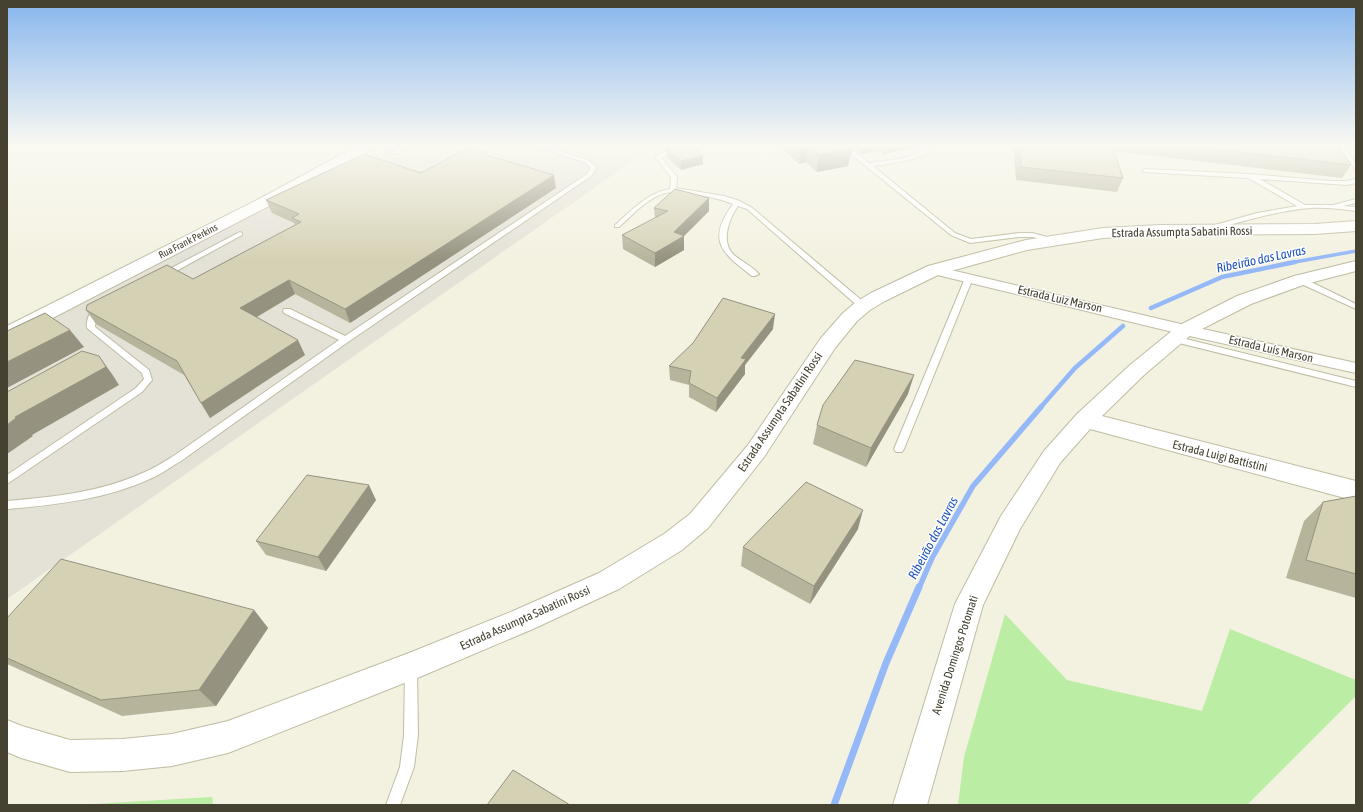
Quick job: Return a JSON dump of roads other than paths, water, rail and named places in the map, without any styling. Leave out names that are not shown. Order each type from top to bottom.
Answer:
[{"type":"street","name":"Rua Frank Perkins","points":[[7,334],[298,184]]},
{"type":"street","name":"Estrada Assumpta Sabatini Rossi","points":[[7,736],[21,742],[70,756],[123,755],[172,750],[228,737],[411,666],[523,620],[609,580],[672,542],[699,521],[756,451],[828,343],[850,317],[863,306],[906,282],[934,270],[985,255],[1053,240],[1103,233],[1153,230],[1315,229],[1356,226]]},
{"type":"street","name":"Avenida Domingos Potomati","points":[[910,805],[969,604],[1010,523],[1052,457],[1085,420],[1137,370],[1180,335],[1244,300],[1300,280],[1356,266]]},
{"type":"street","name":"Estrada Luiz Marson","points":[[934,270],[969,278],[1180,335]]},
{"type":"street","name":"Estrada Luís Marson","points":[[1180,335],[1356,368]]},
{"type":"street","name":"Estrada Luigi Battistini","points":[[1085,420],[1356,490]]},
{"type":"lane","points":[[7,505],[67,499],[125,484],[149,475],[178,458],[345,340],[576,184]]},
{"type":"lane","points":[[673,184],[673,190]]},
{"type":"lane","points":[[891,184],[953,234],[962,239],[970,241],[1032,235],[1053,240]]},
{"type":"lane","points":[[1263,184],[1304,207]]},
{"type":"lane","points":[[617,226],[648,199],[662,192],[673,190],[704,193],[738,202],[750,208],[863,306]]},
{"type":"lane","points":[[738,202],[730,212],[725,224],[724,246],[729,255],[755,274]]},
{"type":"lane","points":[[1201,230],[1276,211],[1356,202]]},
{"type":"lane","points":[[1330,206],[1356,209]]},
{"type":"lane","points":[[157,278],[240,234]]},
{"type":"lane","points":[[899,449],[969,278]]},
{"type":"lane","points":[[1300,280],[1356,307]]},
{"type":"lane","points":[[7,480],[89,425],[145,385],[148,380],[146,372],[91,328],[89,321],[91,316],[108,304]]},
{"type":"lane","points":[[287,311],[345,340]]},
{"type":"lane","points":[[1180,335],[1356,384]]},
{"type":"lane","points":[[393,805],[407,767],[411,735],[411,666]]},
{"type":"waterway","name":"Ribeirão das Lavras","points":[[1289,263],[1356,251]]},
{"type":"waterway","name":"Ribeirão das Lavras","points":[[1151,308],[1222,277],[1295,262]]},
{"type":"waterway","name":"Ribeirão das Lavras","points":[[1040,408],[1075,368],[1123,326]]},
{"type":"waterway","name":"Ribeirão das Lavras","points":[[919,588],[932,558],[973,486],[1041,407]]},
{"type":"waterway","name":"Ribeirão das Lavras","points":[[834,805],[886,663],[919,587]]}]
